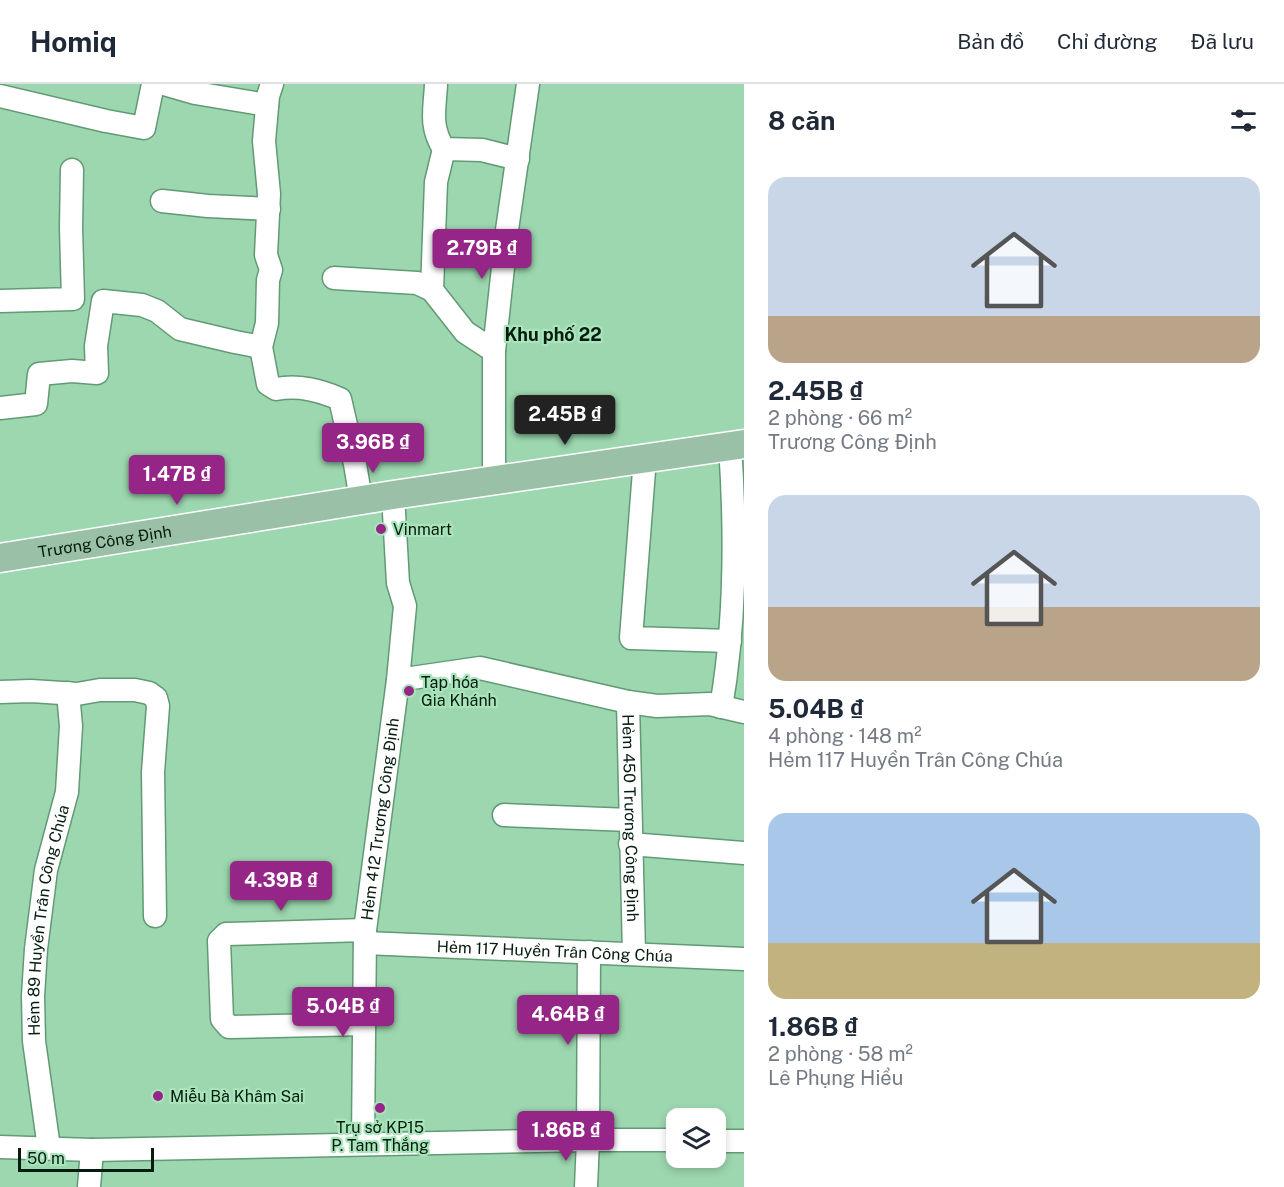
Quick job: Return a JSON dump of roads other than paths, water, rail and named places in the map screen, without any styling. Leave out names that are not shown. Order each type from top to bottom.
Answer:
[{"type":"main road","name":"Trương Công Định","points":[[0,558],[393,495],[737,445]]},
{"type":"street","points":[[0,96],[144,128],[153,84]]},
{"type":"street","points":[[164,84],[195,93],[269,95],[264,141],[269,209],[266,255],[270,270],[267,323],[261,347],[268,384],[276,389],[291,386],[321,391],[340,399],[361,500]]},
{"type":"street","points":[[432,290],[436,182],[444,149],[436,138],[433,127],[436,84]]},
{"type":"street","points":[[494,480],[494,351],[507,230],[528,84]]},
{"type":"street","points":[[444,149],[482,150],[518,159]]},
{"type":"street","points":[[0,302],[73,299],[72,170]]},
{"type":"street","points":[[162,201],[208,207],[269,209]]},
{"type":"street","points":[[334,278],[417,283],[432,290],[465,332],[494,351]]},
{"type":"street","points":[[0,408],[36,404],[39,374],[72,371],[97,373],[96,346],[103,302],[142,305],[157,311],[180,328],[261,347]]},
{"type":"street","points":[[721,707],[730,658],[737,445]]},
{"type":"street","points":[[645,458],[631,638],[729,641]]},
{"type":"street","name":"Hẻm 412 Trương Công Định","points":[[365,937],[398,680],[405,606],[398,583],[393,495]]},
{"type":"street","name":"Hẻm 450 Trương Công Định","points":[[398,680],[480,668],[628,702],[634,954]]},
{"type":"street","points":[[0,692],[68,693],[135,690],[149,693],[156,698],[158,706],[153,795],[155,916]]},
{"type":"street","name":"Hẻm 89 Huyền Trân Công Chúa","points":[[49,1148],[35,1052],[33,996],[36,949],[46,870],[67,792],[71,726],[68,693]]},
{"type":"street","points":[[628,702],[657,706],[710,704],[744,712]]},
{"type":"street","points":[[504,815],[630,820]]},
{"type":"street","points":[[630,844],[744,853]]},
{"type":"street","name":"Hẻm 117 Huyền Trân Công Chúa","points":[[364,1024],[229,1027],[222,1019],[219,941],[226,934],[365,937],[589,952],[744,959]]},
{"type":"street","points":[[363,1144],[365,937]]},
{"type":"street","points":[[585,1187],[588,1140],[589,952]]},
{"type":"street","points":[[0,1147],[92,1150],[666,1140]]},
{"type":"street","points":[[726,1141],[744,1141]]},
{"type":"street","points":[[89,1187],[92,1150]]},
{"type":"place","name":"Vinmart","points":[[381,529]]},
{"type":"place","name":"Tạp hóa Gia Khánh","points":[[409,691]]},
{"type":"place","name":"Miễu Bà Khâm Sai","points":[[158,1096]]},
{"type":"place","name":"Trụ sở KP15 P. Tam Thắng","points":[[380,1108]]},
{"type":"district","name":"Khu phố 22","points":[[553,335]]}]
